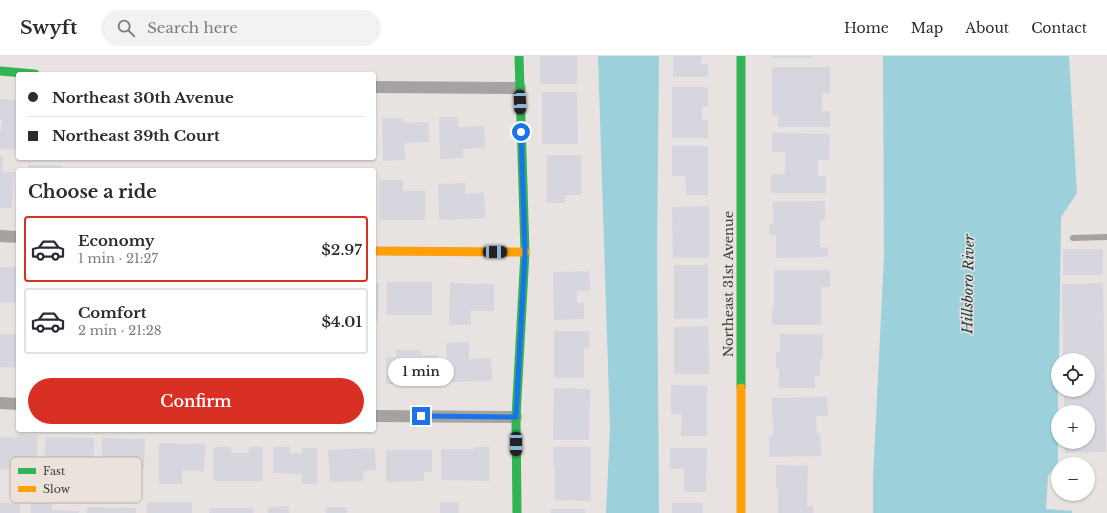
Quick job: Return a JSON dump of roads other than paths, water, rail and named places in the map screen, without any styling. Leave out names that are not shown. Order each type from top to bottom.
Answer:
[{"type":"street","points":[[517,513],[516,417],[525,252],[519,56]]},
{"type":"street","name":"Northeast 31st Avenue","points":[[741,56],[741,513]]},
{"type":"street","points":[[0,71],[16,72]]},
{"type":"street","points":[[376,87],[520,88]]},
{"type":"street","points":[[0,236],[16,237]]},
{"type":"street","points":[[376,251],[525,252]]},
{"type":"street","points":[[0,403],[16,404]]},
{"type":"street","points":[[376,416],[516,417]]},
{"type":"lane","points":[[1073,238],[1107,237]]},
{"type":"water","points":[[598,56],[659,56],[657,252],[659,513],[606,513],[610,429]]},
{"type":"water","name":"Hillsboro River","points":[[883,56],[1069,56],[1077,193],[1061,217],[1059,353],[1051,353],[1051,397],[1058,397],[1058,405],[1051,405],[1051,449],[1058,449],[1058,457],[1051,457],[1051,472],[1048,476],[1046,509],[1072,511],[1072,513],[873,513],[873,477],[884,256]]}]
